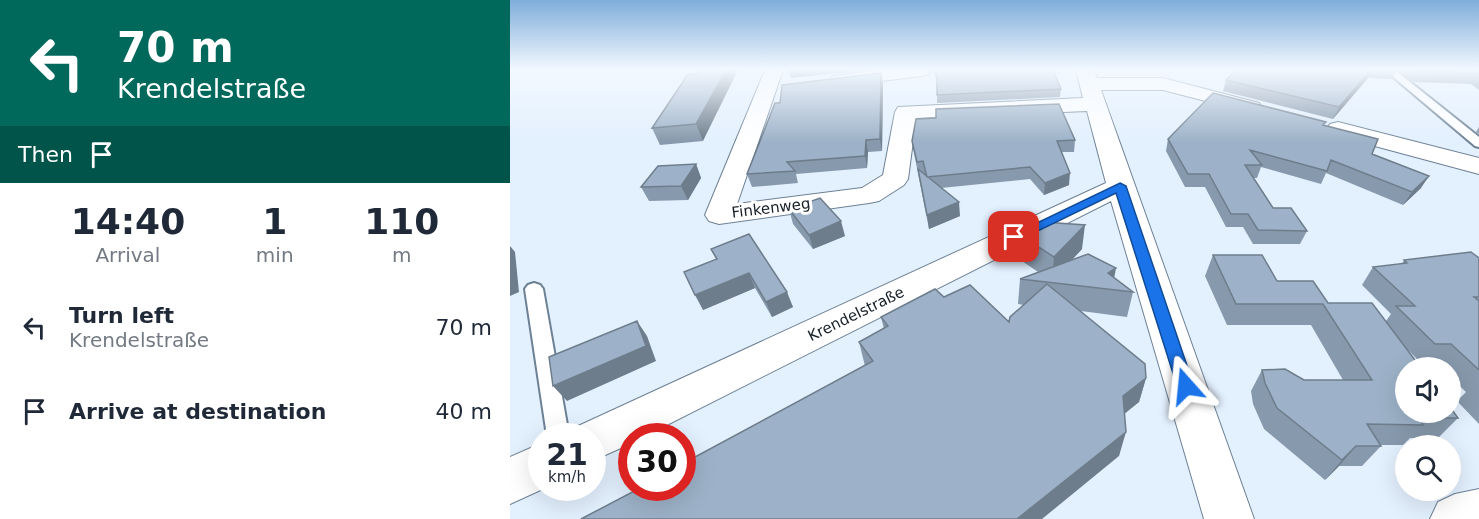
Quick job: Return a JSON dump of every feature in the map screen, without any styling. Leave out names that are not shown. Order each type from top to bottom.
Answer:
[{"type":"street","name":"Finkenweg","points":[[771,94],[719,215],[869,195],[895,179],[906,112],[1032,94]]},
{"type":"street","points":[[1092,94],[1120,186],[1229,519]]},
{"type":"street","points":[[1202,94],[1267,111]]},
{"type":"street","points":[[1313,123],[1479,166]]},
{"type":"street","name":"Krendelstraße","points":[[606,434],[1120,186]]},
{"type":"street","points":[[510,481],[528,472]]},
{"type":"street","points":[[1455,519],[1479,514]]},
{"type":"lane","points":[[1420,94],[1479,143]]},
{"type":"lane","points":[[534,289],[556,423]]},
{"type":"building","points":[[675,94],[713,94],[696,124],[652,128]]},
{"type":"building","points":[[781,94],[881,94],[880,139],[866,140],[865,156],[787,162],[795,171],[747,174],[775,103],[780,103]]},
{"type":"building","points":[[1212,94],[1218,94],[1326,122],[1323,125],[1378,139],[1372,154],[1429,176],[1412,192],[1331,160],[1327,171],[1250,150],[1262,165],[1245,165],[1273,208],[1291,208],[1307,231],[1258,230],[1248,214],[1231,214],[1209,174],[1188,174],[1168,139]]},
{"type":"building","points":[[1286,94],[1350,94],[1339,107]]},
{"type":"building","points":[[1059,104],[1075,140],[1057,141],[1070,173],[1045,183],[1030,167],[927,177],[923,161],[917,162],[912,141],[916,119],[936,118],[936,109]]},
{"type":"building","points":[[696,164],[681,186],[641,187],[658,166]]},
{"type":"building","points":[[918,169],[959,202],[927,215]]},
{"type":"building","points":[[820,198],[841,221],[809,235],[789,209]]},
{"type":"building","points":[[1029,221],[1085,225],[1054,257],[1023,237],[1031,233],[1021,225]]},
{"type":"building","points":[[749,234],[787,292],[766,302],[749,273],[695,295],[684,272],[717,259],[711,249]]},
{"type":"building","points":[[1471,252],[1479,258],[1479,297],[1474,297],[1479,301],[1479,370],[1451,344],[1435,344],[1396,306],[1415,306],[1373,267],[1407,263],[1404,260]]},
{"type":"building","points":[[1088,254],[1116,268],[1108,273],[1133,292],[1020,279]]},
{"type":"building","points":[[1213,255],[1262,255],[1277,281],[1313,281],[1328,303],[1372,303],[1413,357],[1395,357],[1395,423],[1422,423],[1423,425],[1367,424],[1381,446],[1356,446],[1342,460],[1277,408],[1265,383],[1262,370],[1285,369],[1304,380],[1372,380],[1323,304],[1236,304]]},
{"type":"building","points":[[1047,284],[1145,364],[1146,378],[1123,396],[1126,432],[1017,519],[581,519],[618,500],[696,501],[696,456],[873,361],[859,342],[888,326],[881,317],[935,289],[944,297],[970,285],[1009,322],[1010,317]]},
{"type":"building","points":[[637,321],[646,346],[553,386],[549,357]]},
{"type":"route","points":[[1014,237],[1120,186],[1186,386]]}]
